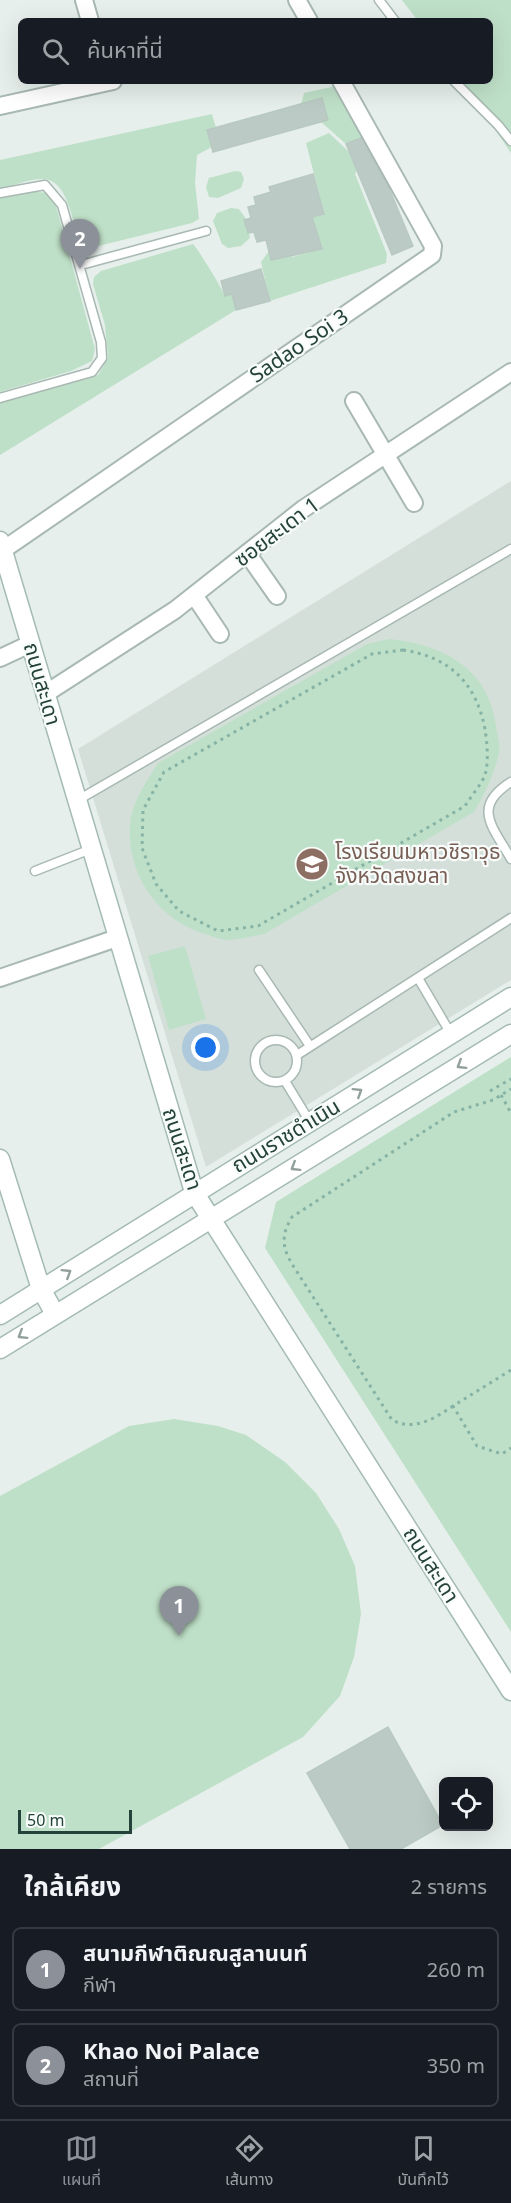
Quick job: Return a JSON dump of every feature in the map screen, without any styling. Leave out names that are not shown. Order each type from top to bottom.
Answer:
[{"type":"street","points":[[84,0],[89,18]]},
{"type":"street","points":[[297,0],[307,18]]},
{"type":"street","points":[[0,106],[99,84]]},
{"type":"street","name":"Sadao Soi 3","points":[[1,545],[432,255],[433,246],[344,84]]},
{"type":"street","name":"ซอยสะเดา 1","points":[[45,694],[194,595],[303,509],[511,372]]},
{"type":"street","points":[[354,400],[414,503]]},
{"type":"street","name":"ถนนสะเดา","points":[[1,545],[194,1192],[511,1691]]},
{"type":"street","points":[[248,553],[277,596]]},
{"type":"street","points":[[194,595],[220,634]]},
{"type":"street","points":[[0,658],[30,644]]},
{"type":"street","points":[[0,978],[117,938]]},
{"type":"street","name":"ถนนราชดำเนิน","points":[[0,1315],[194,1192],[511,997]]},
{"type":"street","name":"ถนนราชดำเนิน","points":[[0,1349],[511,1034]]},
{"type":"street","points":[[0,1159],[41,1289],[55,1314]]},
{"type":"lane","points":[[379,0],[393,18]]},
{"type":"lane","points":[[457,84],[511,141]]},
{"type":"lane","points":[[0,193],[45,185],[62,205],[81,265],[101,342],[102,358],[92,372],[0,398]]},
{"type":"lane","points":[[81,265],[206,231]]},
{"type":"lane","points":[[77,801],[511,549]]},
{"type":"lane","points":[[511,782],[497,791],[488,804],[488,818],[511,859]]},
{"type":"lane","points":[[35,871],[91,849]]},
{"type":"lane","points":[[297,1055],[511,918]]},
{"type":"lane","points":[[259,970],[310,1046]]},
{"type":"lane","points":[[418,978],[451,1034]]},
{"type":"lane","points":[[272,1041],[288,1044],[297,1055],[295,1071],[285,1081],[270,1082],[263,1078],[257,1069],[256,1055],[260,1048],[272,1041]]},
{"type":"lane","points":[[285,1081],[310,1122]]},
{"type":"path","points":[[403,650],[426,653],[459,673],[480,705],[487,742],[484,775],[465,806],[258,926],[218,931],[179,911],[156,884],[142,848],[143,810],[164,772],[372,654],[403,650]]},
{"type":"path","points":[[490,1091],[511,1079]]},
{"type":"path","points":[[511,1089],[501,1095],[454,1112],[292,1217],[284,1237],[283,1248],[392,1420],[402,1426],[422,1423],[511,1370]]},
{"type":"path","points":[[501,1095],[511,1113]]},
{"type":"path","points":[[453,1406],[477,1446],[502,1454],[511,1448]]},
{"type":"shaded area","name":"โรงเรียนมหาวชิราวุธ จังหวัดสงขลา","points":[[511,481],[511,980],[206,1167],[78,749]]},
{"type":"green space","points":[[402,0],[511,0],[511,153],[464,84],[493,84],[493,18],[416,18]]},
{"type":"green space","points":[[341,85],[366,136],[346,144],[321,122],[327,119],[321,98],[301,104],[304,93]]},
{"type":"green space","points":[[212,114],[216,128],[212,147],[197,155],[195,183],[199,219],[192,223],[86,249],[82,247],[64,195],[51,181],[37,179],[0,189],[0,160]]},
{"type":"green space","points":[[329,133],[348,151],[357,170],[355,174],[387,254],[386,263],[270,301],[261,262],[269,251],[272,251],[275,259],[321,249],[312,217],[324,213],[306,143]]},
{"type":"green space","points":[[235,171],[241,172],[244,179],[241,188],[218,198],[209,197],[206,187],[209,178]]},
{"type":"green space","points":[[31,191],[47,193],[56,206],[95,349],[92,361],[71,371],[0,392],[0,198]]},
{"type":"green space","points":[[231,208],[239,209],[246,219],[250,238],[241,246],[228,248],[222,244],[213,221],[217,213]]},
{"type":"green space","points":[[193,244],[225,296],[232,294],[236,310],[0,455],[0,403],[98,375],[108,358],[105,325],[93,284],[94,277],[101,271]]},
{"type":"green space","points":[[389,639],[409,642],[444,653],[473,674],[484,689],[492,706],[499,750],[492,776],[474,812],[264,934],[222,939],[188,928],[173,918],[160,907],[140,878],[130,843],[130,825],[134,808],[140,792],[158,763],[367,644]]},
{"type":"green space","points":[[185,946],[206,1019],[169,1030],[148,956]]},
{"type":"green space","points":[[511,1057],[511,1632],[265,1248],[276,1202]]},
{"type":"green space","points":[[174,1419],[218,1426],[246,1435],[285,1462],[316,1493],[339,1529],[355,1566],[361,1614],[354,1657],[340,1696],[303,1737],[99,1849],[0,1849],[0,1496],[129,1426]]},
{"type":"building","points":[[322,98],[328,120],[213,152],[207,130]]},
{"type":"building","points":[[361,138],[389,188],[413,246],[392,255],[346,144]]},
{"type":"building","points":[[313,174],[324,214],[312,217],[322,249],[271,260],[266,240],[257,242],[254,232],[248,233],[244,220],[251,218],[248,207],[256,205],[254,197],[271,192],[269,187]]},
{"type":"building","points":[[261,269],[270,301],[236,310],[232,294],[225,296],[221,281]]},
{"type":"building","points":[[388,1727],[439,1818],[439,1827],[401,1849],[350,1849],[307,1773]]},
{"type":"place","name":"Khao Noi Palace","points":[[80,269]]},
{"type":"place","name":"โรงเรียนมหาวชิราวุธ จังหวัดสงขลา","points":[[312,864]]},
{"type":"place","name":"สนามกีฬาติณณสูลานนท์","points":[[179,1636]]}]
